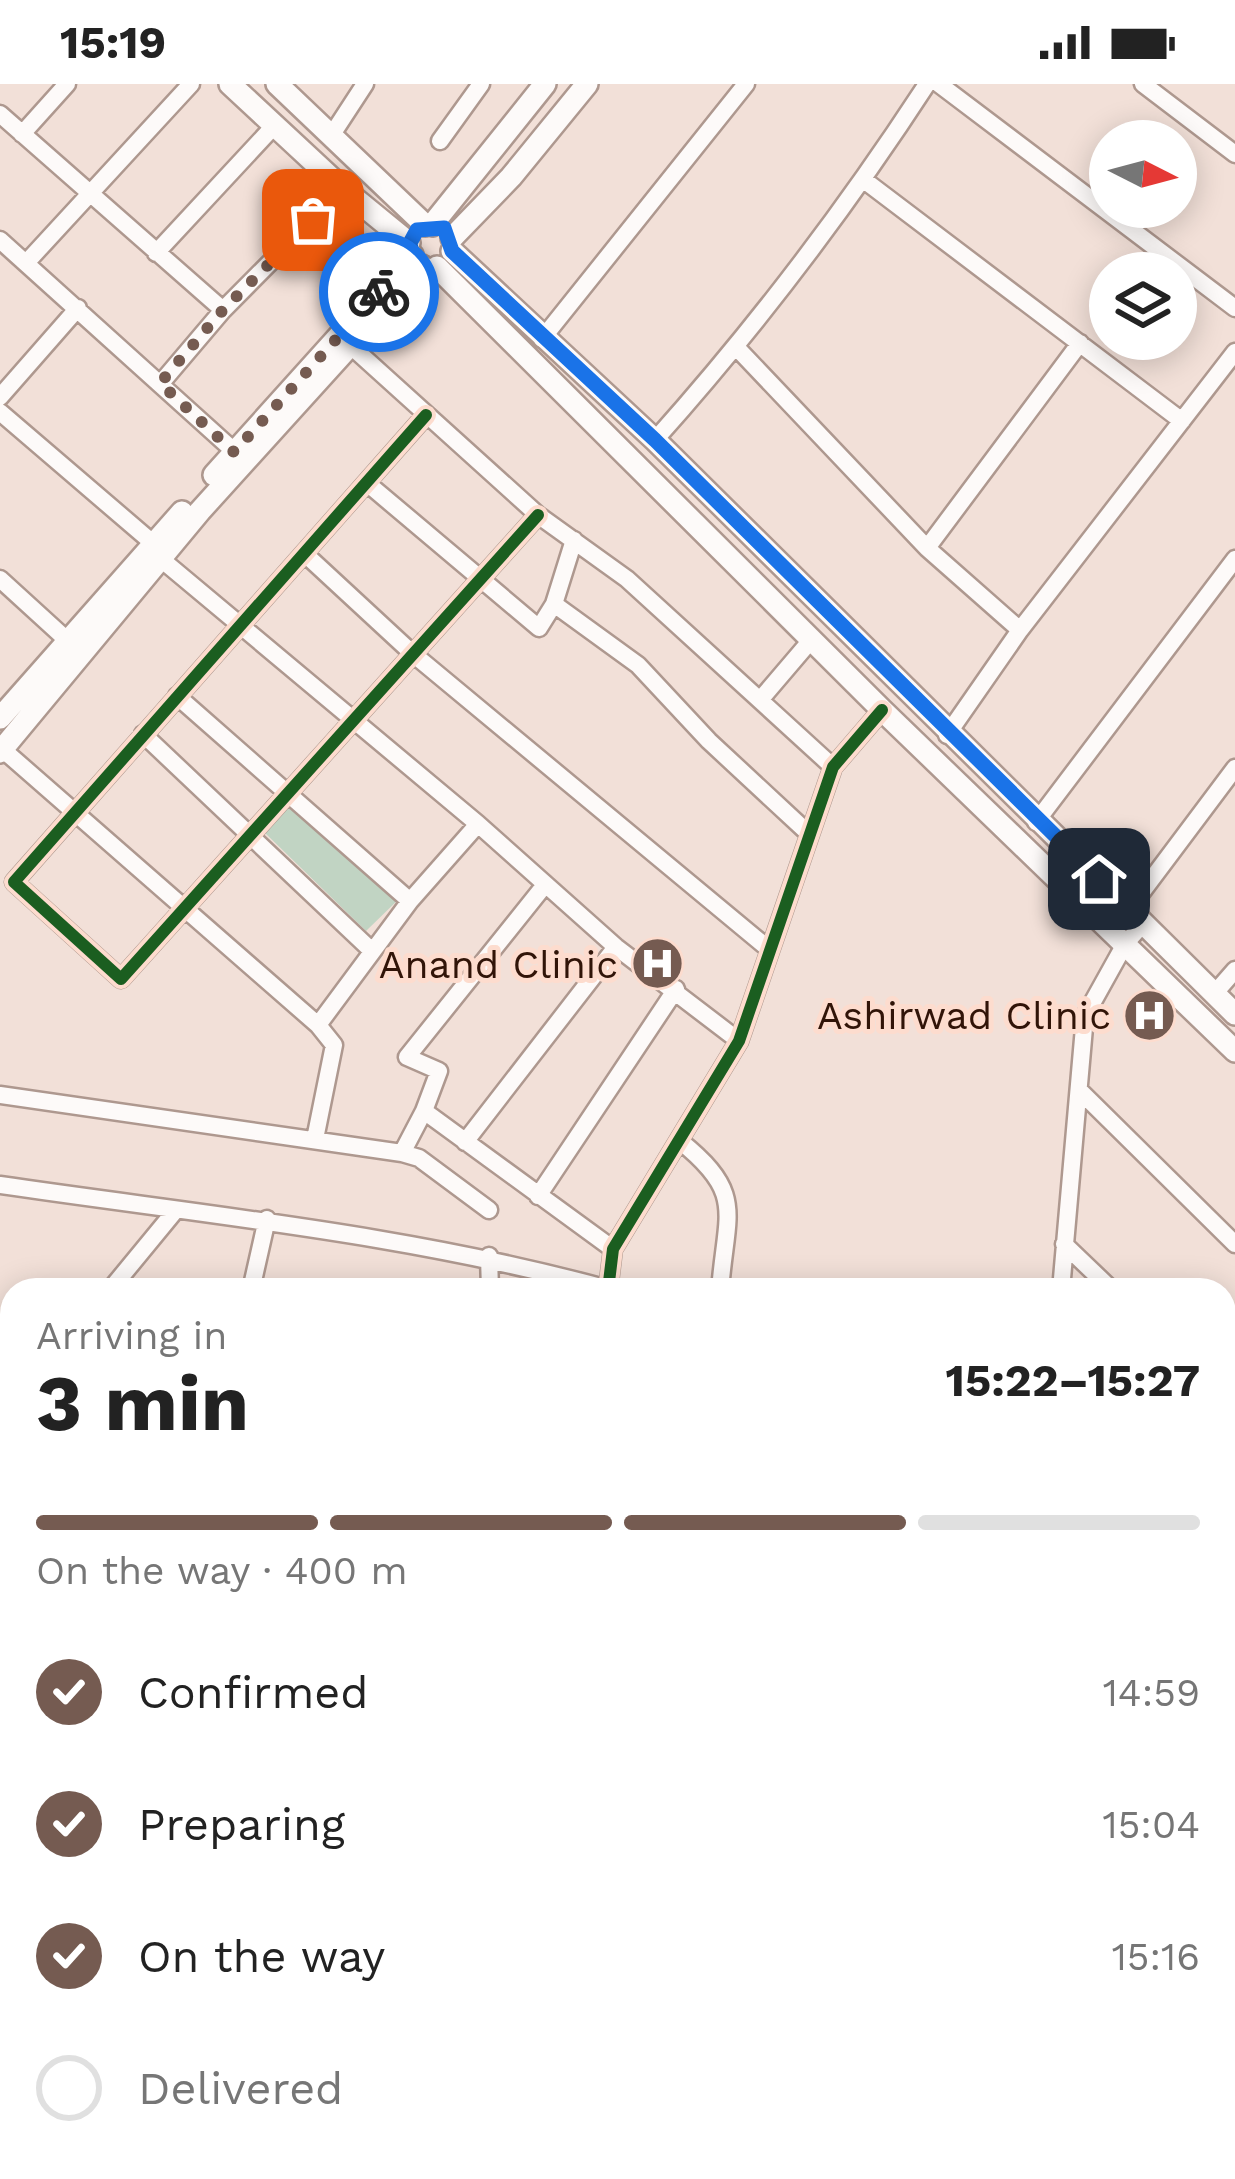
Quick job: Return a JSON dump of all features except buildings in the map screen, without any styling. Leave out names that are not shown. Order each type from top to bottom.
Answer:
[{"type":"main road","points":[[230,84],[343,189],[430,246],[655,440],[947,735],[1235,1014]]},
{"type":"main road","points":[[277,84],[333,133],[430,246],[882,710],[1235,1051]]},
{"type":"main road","points":[[0,718],[350,346],[430,246],[545,84]]},
{"type":"main road","points":[[1,749],[234,452],[430,246],[523,163],[586,84]]},
{"type":"street","points":[[22,134],[67,84]]},
{"type":"street","points":[[26,263],[191,84]]},
{"type":"street","points":[[333,133],[364,84]]},
{"type":"street","points":[[440,141],[481,84]]},
{"type":"street","points":[[542,339],[746,84]]},
{"type":"street","points":[[655,440],[737,348],[864,180],[927,84]]},
{"type":"street","points":[[939,84],[1235,308]]},
{"type":"street","points":[[1143,84],[1234,153]]},
{"type":"street","points":[[0,114],[223,310]]},
{"type":"street","points":[[156,253],[274,126]]},
{"type":"street","points":[[864,180],[1182,421]]},
{"type":"street","points":[[160,383],[223,310],[343,189]]},
{"type":"street","points":[[0,240],[234,452]]},
{"type":"street","points":[[0,397],[78,308]]},
{"type":"street","points":[[927,548],[1080,343]]},
{"type":"street","points":[[350,346],[538,514],[628,579],[833,767]]},
{"type":"street","points":[[737,348],[927,548],[1020,629]]},
{"type":"street","points":[[947,735],[1020,629],[1235,352]]},
{"type":"street","points":[[0,412],[350,722],[478,824],[616,947],[739,1041]]},
{"type":"street","points":[[426,416],[14,882],[122,980],[538,514]]},
{"type":"street","points":[[367,483],[539,628],[554,604],[574,540]]},
{"type":"street","points":[[305,554],[412,653],[770,950]]},
{"type":"street","points":[[1036,821],[1235,559]]},
{"type":"street","points":[[0,580],[68,641]]},
{"type":"street","points":[[554,604],[638,665],[709,742],[808,832]]},
{"type":"street","points":[[760,700],[812,639]]},
{"type":"street","points":[[177,696],[410,902]]},
{"type":"street","points":[[609,1278],[613,1249],[739,1041],[833,767],[882,710]]},
{"type":"street","points":[[143,734],[372,951]]},
{"type":"street","points":[[1,749],[76,808],[318,1025],[334,1045],[315,1139]]},
{"type":"street","points":[[1061,1278],[1085,1016],[1136,916],[1235,768]]},
{"type":"street","points":[[318,1025],[410,902],[478,824]]},
{"type":"street","points":[[402,1153],[440,1071],[407,1058],[544,886]]},
{"type":"street","points":[[1102,921],[1136,916]]},
{"type":"street","points":[[465,1142],[616,947]]},
{"type":"street","points":[[1214,994],[1235,970]]},
{"type":"street","points":[[538,1196],[676,989]]},
{"type":"street","points":[[1081,1091],[1235,1244]]},
{"type":"street","points":[[0,1095],[402,1153],[419,1158],[489,1210]]},
{"type":"street","points":[[424,1111],[613,1249]]},
{"type":"street","points":[[680,1141],[716,1170],[726,1191],[721,1278]]},
{"type":"street","points":[[0,1185],[175,1211],[267,1219],[489,1256],[566,1278]]},
{"type":"street","points":[[120,1278],[175,1211]]},
{"type":"street","points":[[254,1278],[267,1219]]},
{"type":"street","points":[[1064,1244],[1099,1278]]},
{"type":"street","points":[[489,1256],[490,1278]]},
{"type":"green space","points":[[292,797],[401,897],[366,931],[263,831]]},
{"type":"cycle path","points":[[426,415],[14,882],[121,979],[538,515]]},
{"type":"cycle path","points":[[609,1278],[613,1249],[739,1041],[833,767],[882,710]]},
{"type":"way so far","points":[[313,220],[223,310],[160,383],[234,452],[379,292]]},
{"type":"place","name":"Anand Clinic","points":[[657,964]]},
{"type":"place","name":"Ashirwad Clinic","points":[[1150,1015]]},
{"type":"route","points":[[379,292],[412,255],[410,243],[417,230],[424,225],[444,228],[452,238],[452,251],[655,440],[947,735],[1099,879]]}]
